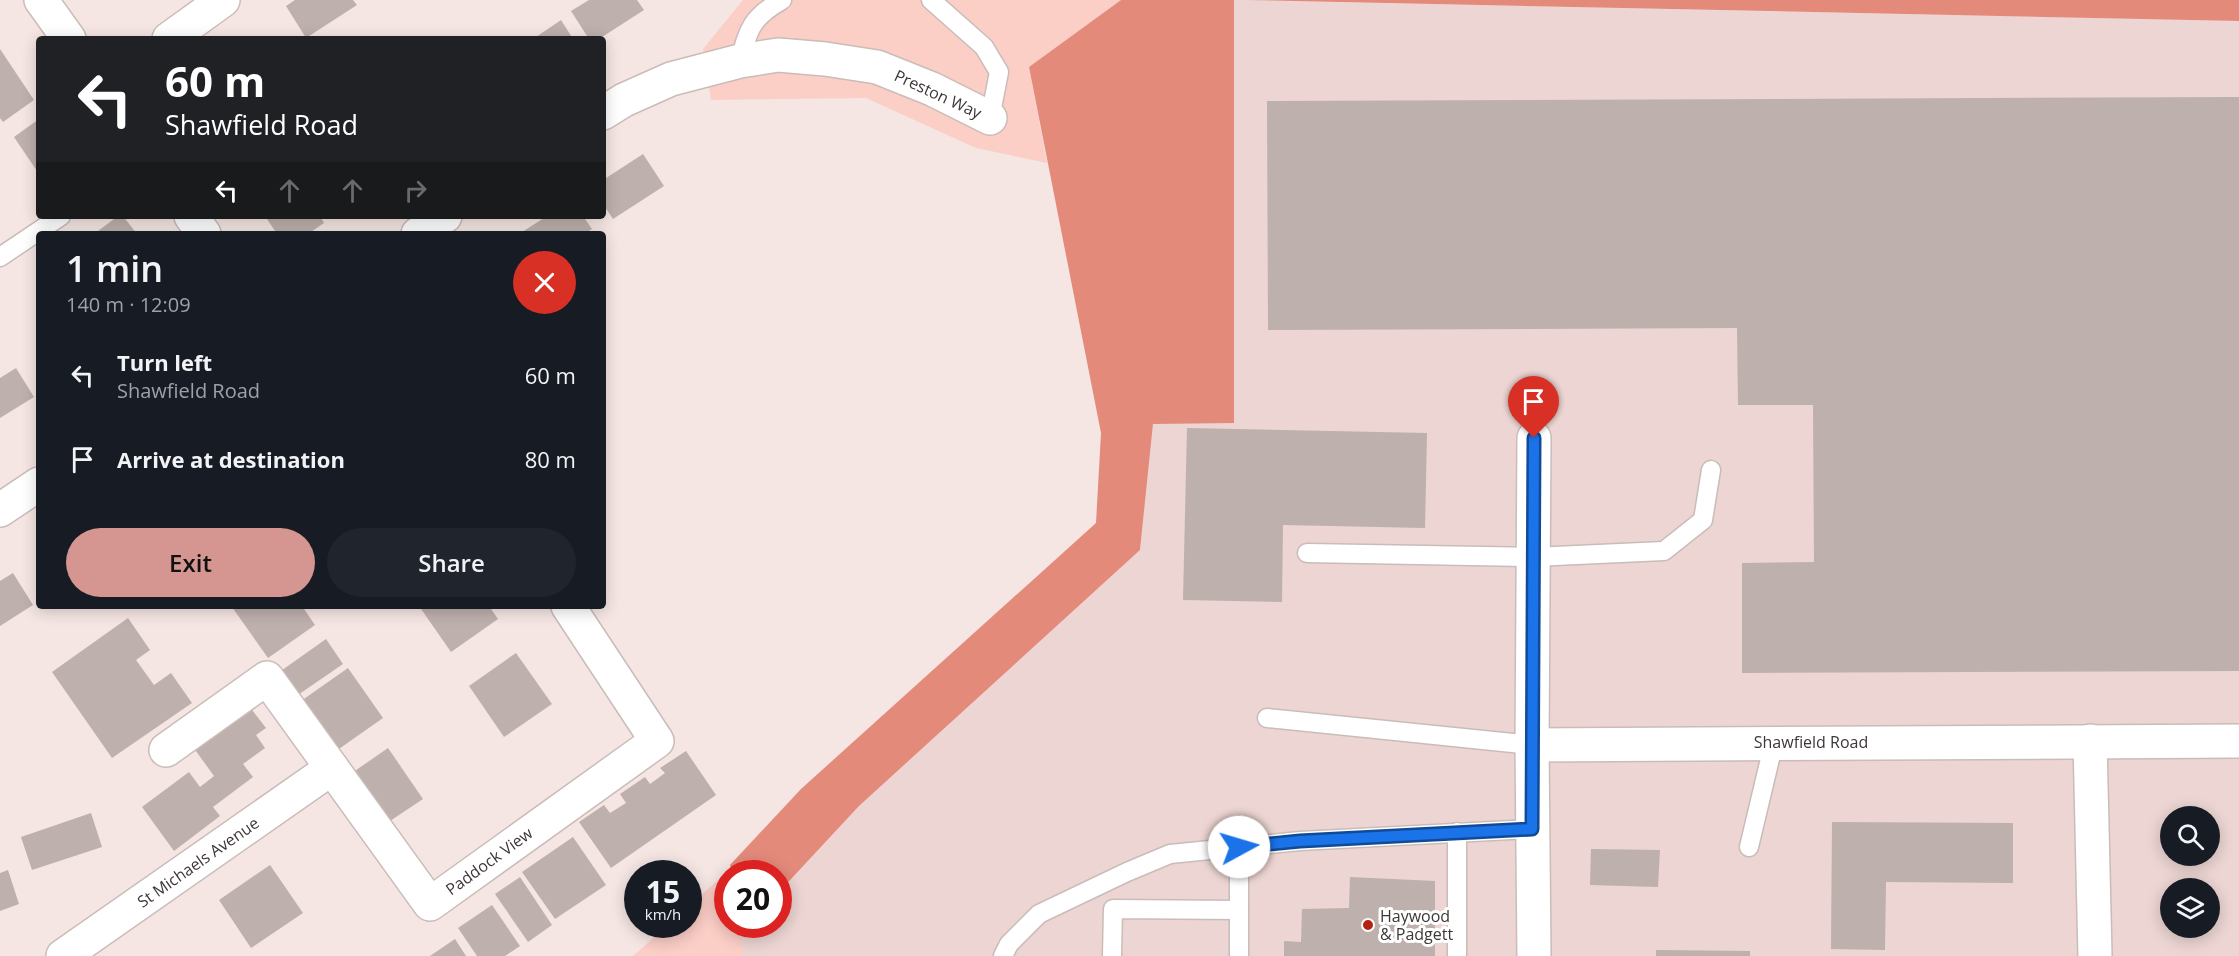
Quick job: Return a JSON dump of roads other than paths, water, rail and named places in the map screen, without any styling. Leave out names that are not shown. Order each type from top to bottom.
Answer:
[{"type":"street","points":[[41,0],[67,36]]},
{"type":"street","points":[[173,36],[223,0]]},
{"type":"street","name":"Preston Way","points":[[606,111],[624,100],[671,79],[740,61],[778,55],[877,67],[932,89],[990,118]]},
{"type":"street","points":[[423,231],[441,219]]},
{"type":"street","points":[[1534,438],[1532,745],[1534,956]]},
{"type":"street","points":[[0,510],[36,486]]},
{"type":"street","name":"Paddock View","points":[[166,750],[267,678],[430,904],[657,741],[570,609]]},
{"type":"street","points":[[2090,741],[2095,956]]},
{"type":"street","name":"Shawfield Road","points":[[1532,745],[2239,741]]},
{"type":"street","name":"St Michaels Avenue","points":[[63,956],[332,768]]},
{"type":"lane","points":[[740,61],[748,31],[765,10],[782,0]]},
{"type":"lane","name":"Preston Way","points":[[931,0],[984,47],[999,72],[990,118]]},
{"type":"lane","points":[[39,231],[57,219]]},
{"type":"lane","points":[[0,257],[36,233]]},
{"type":"lane","points":[[1307,553],[1533,557],[1664,551],[1703,520],[1711,470]]},
{"type":"lane","points":[[1267,718],[1532,745]]},
{"type":"lane","points":[[1749,847],[1774,742]]},
{"type":"lane","points":[[1003,956],[1010,944],[1039,914],[1170,854],[1300,841],[1532,829]]},
{"type":"lane","points":[[1457,832],[1457,956]]},
{"type":"lane","points":[[1239,847],[1239,956]]},
{"type":"lane","points":[[1112,956],[1113,909],[1239,910]]},
{"type":"place","name":"Haywood & Padgett","points":[[1368,925]]}]
